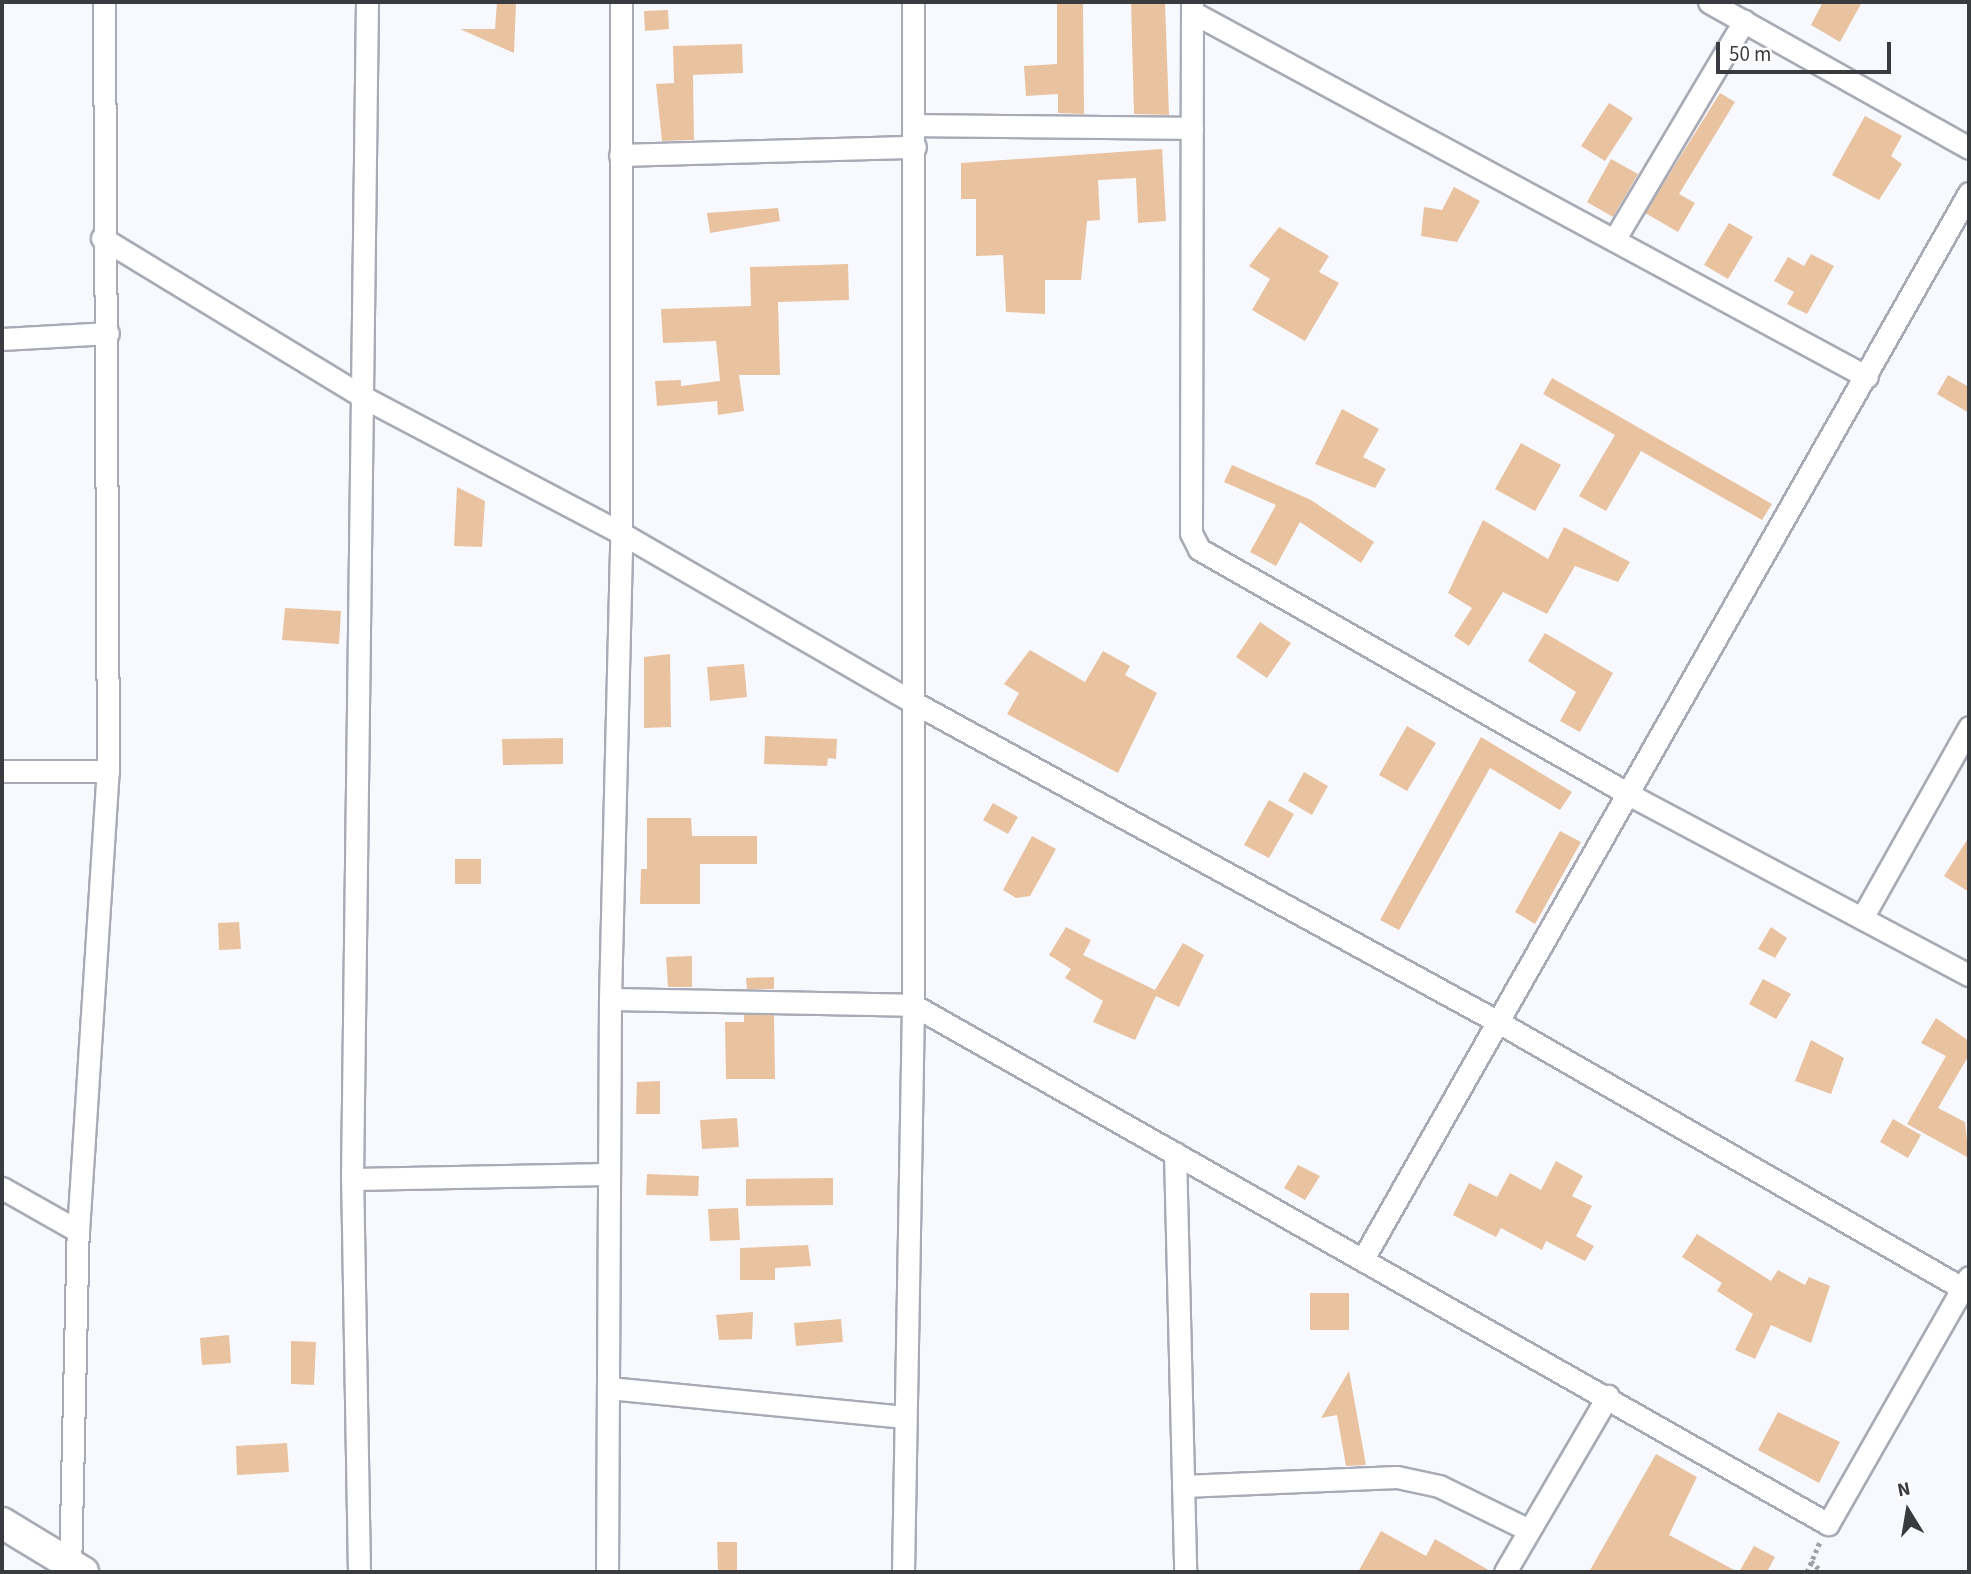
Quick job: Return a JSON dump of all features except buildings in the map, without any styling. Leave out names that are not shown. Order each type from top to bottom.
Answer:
[{"type":"street","points":[[74,1570],[78,1231],[108,771],[108,333],[102,238],[103,2]]},
{"type":"street","points":[[359,1572],[352,1179],[367,2]]},
{"type":"street","points":[[607,1572],[610,999],[621,533],[621,2]]},
{"type":"street","points":[[903,1572],[913,1004],[913,2]]},
{"type":"street","points":[[1709,2],[1969,148]]},
{"type":"street","points":[[1867,377],[1192,7],[1194,541],[1207,555],[1630,794],[1969,975]]},
{"type":"street","points":[[1614,240],[1744,21]]},
{"type":"street","points":[[915,125],[1192,128]]},
{"type":"street","points":[[620,155],[915,147]]},
{"type":"street","points":[[1364,1257],[1500,1023],[1969,193]]},
{"type":"street","points":[[102,238],[363,397],[621,533],[911,701],[1966,1282],[1828,1524],[1364,1257],[913,1004],[610,999]]},
{"type":"street","points":[[2,339],[108,333]]},
{"type":"street","points":[[1862,918],[1969,727]]},
{"type":"street","points":[[2,771],[108,771]]},
{"type":"street","points":[[1175,1153],[1185,1572]]},
{"type":"street","points":[[352,1179],[609,1174]]},
{"type":"street","points":[[2,1188],[78,1231]]},
{"type":"street","points":[[609,1388],[905,1417]]},
{"type":"street","points":[[1505,1572],[1608,1396]]},
{"type":"street","points":[[1183,1486],[1397,1477],[1439,1486],[1529,1530]]},
{"type":"street","points":[[2,1523],[74,1570]]},
{"type":"path","points":[[1807,1572],[1828,1524]]},
{"type":"path","points":[[1811,1561],[1822,1572]]}]
